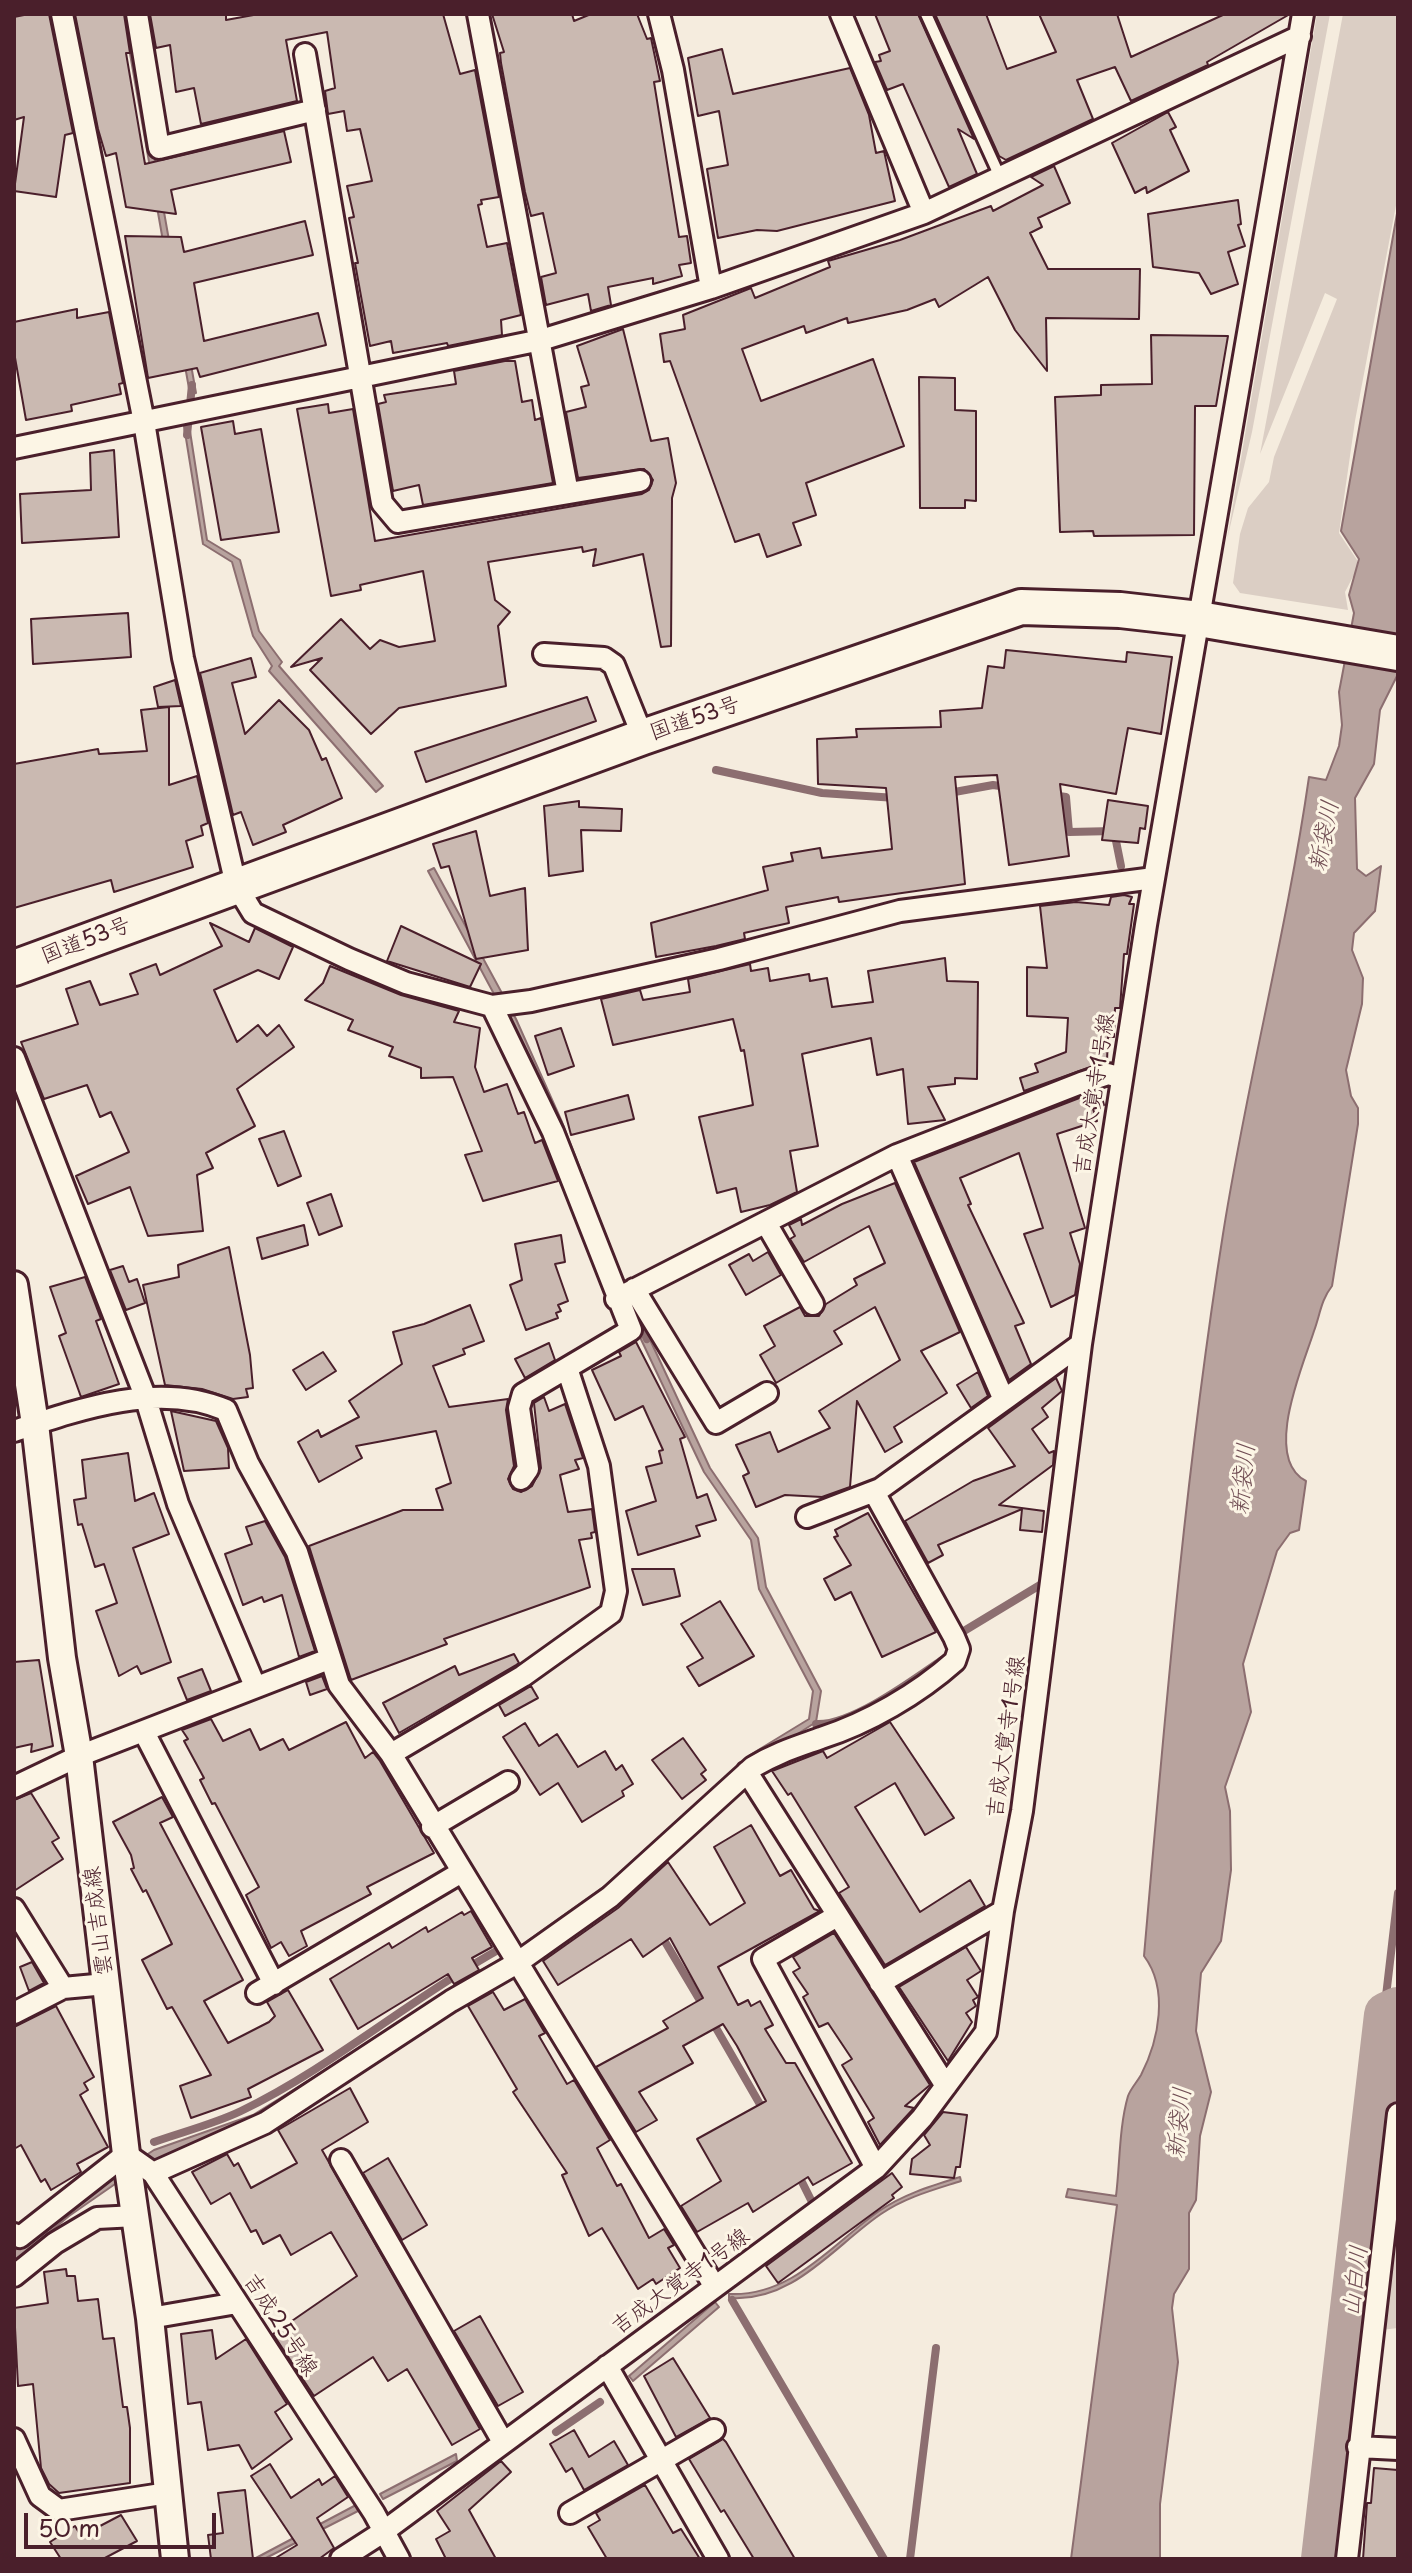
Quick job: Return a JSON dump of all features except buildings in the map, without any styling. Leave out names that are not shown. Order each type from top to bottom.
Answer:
[{"type":"highway","name":"国道53号","points":[[14,968],[643,737],[1021,607],[1120,610],[1199,619],[1398,653]]},
{"type":"street","points":[[62,14],[144,422],[183,658],[236,885],[253,913],[406,983],[492,1006],[531,1001],[719,959],[900,911],[1154,878]]},
{"type":"street","points":[[137,14],[159,148],[315,110]]},
{"type":"street","points":[[478,14],[568,493]]},
{"type":"street","points":[[659,14],[673,70],[711,288]]},
{"type":"street","points":[[841,14],[924,213]]},
{"type":"street","name":"吉成大覚寺1号線","points":[[341,2559],[383,2532],[876,2168],[946,2086],[986,2032],[1003,1911],[1024,1796],[1081,1344],[1122,1078],[1303,14]]},
{"type":"street","points":[[14,448],[541,340],[711,288],[924,213],[1300,36]]},
{"type":"street","points":[[305,54],[382,503],[398,522],[640,481]]},
{"type":"street","points":[[544,654],[604,658],[614,665],[643,737]]},
{"type":"street","points":[[492,1006],[553,1132],[625,1294],[716,1423],[767,1393]]},
{"type":"street","points":[[14,1058],[145,1396],[178,1504],[255,1686]]},
{"type":"street","points":[[625,1294],[897,1155],[1081,1083],[1108,1074],[1122,1078]]},
{"type":"street","points":[[897,1155],[1004,1400]]},
{"type":"street","points":[[766,1223],[813,1304]]},
{"type":"street","name":"雲山吉成線","points":[[14,1285],[25,1427],[79,1756],[126,2154],[150,2318],[175,2559]]},
{"type":"street","points":[[521,1479],[528,1469],[519,1400],[528,1390],[631,1330],[625,1294]]},
{"type":"street","points":[[807,1517],[874,1492],[943,1447],[1081,1344]]},
{"type":"street","points":[[391,1754],[523,1676],[614,1608],[616,1591],[599,1466],[567,1368]]},
{"type":"street","points":[[25,1427],[145,1396],[193,1400],[226,1410],[248,1463],[297,1552],[318,1611],[329,1659],[345,1695],[391,1754],[432,1827],[715,2287]]},
{"type":"street","points":[[153,2173],[265,2123],[466,1992],[517,1963],[610,1897],[747,1772],[778,1752],[820,1739],[888,1707],[955,1661],[959,1649],[954,1637],[874,1492]]},
{"type":"street","points":[[14,1787],[79,1756],[145,1734],[255,1686],[329,1659]]},
{"type":"street","points":[[145,1734],[265,1989],[460,1873]]},
{"type":"street","points":[[747,1772],[946,2086]]},
{"type":"street","points":[[432,1827],[508,1782]]},
{"type":"street","points":[[14,1909],[63,1988]]},
{"type":"street","points":[[880,1983],[1003,1911]]},
{"type":"street","points":[[837,1916],[763,1959],[876,2168]]},
{"type":"street","points":[[14,2013],[63,1988],[106,1984]]},
{"type":"street","points":[[1347,2559],[1398,2114]]},
{"type":"street","points":[[14,2234],[20,2237],[126,2154]]},
{"type":"street","name":"吉成25号線","points":[[126,2154],[153,2173],[399,2559]]},
{"type":"street","points":[[341,2160],[503,2442]]},
{"type":"street","points":[[14,2276],[55,2243],[97,2218],[136,2216]]},
{"type":"street","points":[[150,2318],[237,2303]]},
{"type":"street","points":[[607,2366],[718,2559]]},
{"type":"street","points":[[570,2513],[714,2430]]},
{"type":"street","points":[[14,2439],[40,2496],[59,2510],[168,2493]]},
{"type":"street","points":[[1358,2447],[1398,2449]]},
{"type":"lane","points":[[926,14],[1000,177]]},
{"type":"shaded area","points":[[1317,14],[1330,14],[1252,432],[1227,540]]},
{"type":"shaded area","points":[[1343,14],[1398,14],[1398,195],[1355,421],[1339,533],[1357,560],[1357,569],[1345,592],[1348,610],[1240,593],[1233,583],[1240,534],[1248,508],[1269,482],[1274,457],[1337,299],[1325,293],[1260,454]]},
{"type":"shaded area","points":[[1398,2198],[1398,2328],[1381,2330]]},
{"type":"water","points":[[123,14],[129,14],[196,393],[190,394]]},
{"type":"water","name":"新袋川","points":[[1398,208],[1398,674],[1380,710],[1374,764],[1355,798],[1357,869],[1366,876],[1381,866],[1375,911],[1354,933],[1352,950],[1363,978],[1362,1004],[1346,1070],[1351,1096],[1358,1108],[1358,1124],[1332,1286],[1321,1308],[1289,1410],[1287,1453],[1293,1469],[1306,1481],[1299,1530],[1290,1533],[1277,1551],[1243,1664],[1251,1712],[1225,1787],[1230,1811],[1231,1870],[1221,1941],[1201,1973],[1196,2031],[1211,2092],[1200,2136],[1196,2200],[1189,2213],[1189,2269],[1174,2294],[1172,2308],[1178,2362],[1160,2504],[1160,2559],[1071,2559],[1117,2205],[1066,2197],[1068,2189],[1116,2196],[1125,2108],[1129,2093],[1141,2075],[1153,2046],[1159,2015],[1157,1984],[1144,1956],[1177,1595],[1198,1414],[1223,1234],[1290,891],[1309,777],[1326,780],[1339,746],[1342,725],[1339,692],[1354,613],[1349,595],[1359,559],[1341,531]]},
{"type":"water","points":[[189,425],[207,540],[240,560],[259,631],[282,662],[279,666],[383,786],[376,792],[269,671],[272,666],[253,636],[232,562],[203,544],[184,426]]},
{"type":"water","points":[[434,868],[516,1019],[562,1122],[612,1251],[605,1254],[509,1022],[428,871]]},
{"type":"water","points":[[645,1329],[710,1468],[758,1538],[766,1587],[821,1691],[816,1722],[756,1761],[606,1896],[283,2107],[141,2166],[69,2216],[14,2262],[14,2251],[81,2197],[154,2150],[253,2115],[401,2023],[460,1982],[506,1956],[606,1885],[750,1755],[809,1719],[813,1691],[759,1589],[751,1540],[704,1472],[638,1333]]},
{"type":"water","points":[[960,2177],[961,2181],[890,2208],[793,2282],[752,2297],[729,2298],[729,2294],[752,2293],[792,2278],[888,2205]]},
{"type":"water","points":[[715,2302],[719,2307],[633,2381],[629,2376]]},
{"type":"water","points":[[456,2454],[457,2461],[383,2499],[380,2494]]},
{"type":"water","points":[[356,2505],[358,2511],[264,2559],[254,2559]]},
{"type":"waterway","points":[[187,435],[192,385]]},
{"type":"waterway","points":[[716,770],[822,793],[896,798]]},
{"type":"waterway","points":[[949,793],[993,785],[1007,787]]},
{"type":"waterway","points":[[1052,795],[1066,797],[1069,832],[1114,831],[1121,866]]},
{"type":"waterway","points":[[633,1308],[647,1339]]},
{"type":"waterway","points":[[959,1634],[1040,1585]]},
{"type":"waterway","points":[[816,1724],[830,1723],[864,1710],[942,1660]]},
{"type":"waterway","points":[[1387,2015],[1386,1996],[1398,1893]]},
{"type":"waterway","points":[[661,1935],[705,2009]]},
{"type":"waterway","points":[[154,2142],[231,2116],[275,2093],[498,1950]]},
{"type":"waterway","name":"山白川","points":[[1324,2559],[1387,2015],[1398,2010]]},
{"type":"waterway","points":[[712,2021],[765,2113]]},
{"type":"waterway","points":[[798,2174],[812,2202]]},
{"type":"waterway","points":[[732,2300],[884,2559]]},
{"type":"waterway","points":[[910,2559],[936,2348]]},
{"type":"waterway","points":[[556,2432],[600,2402]]}]
